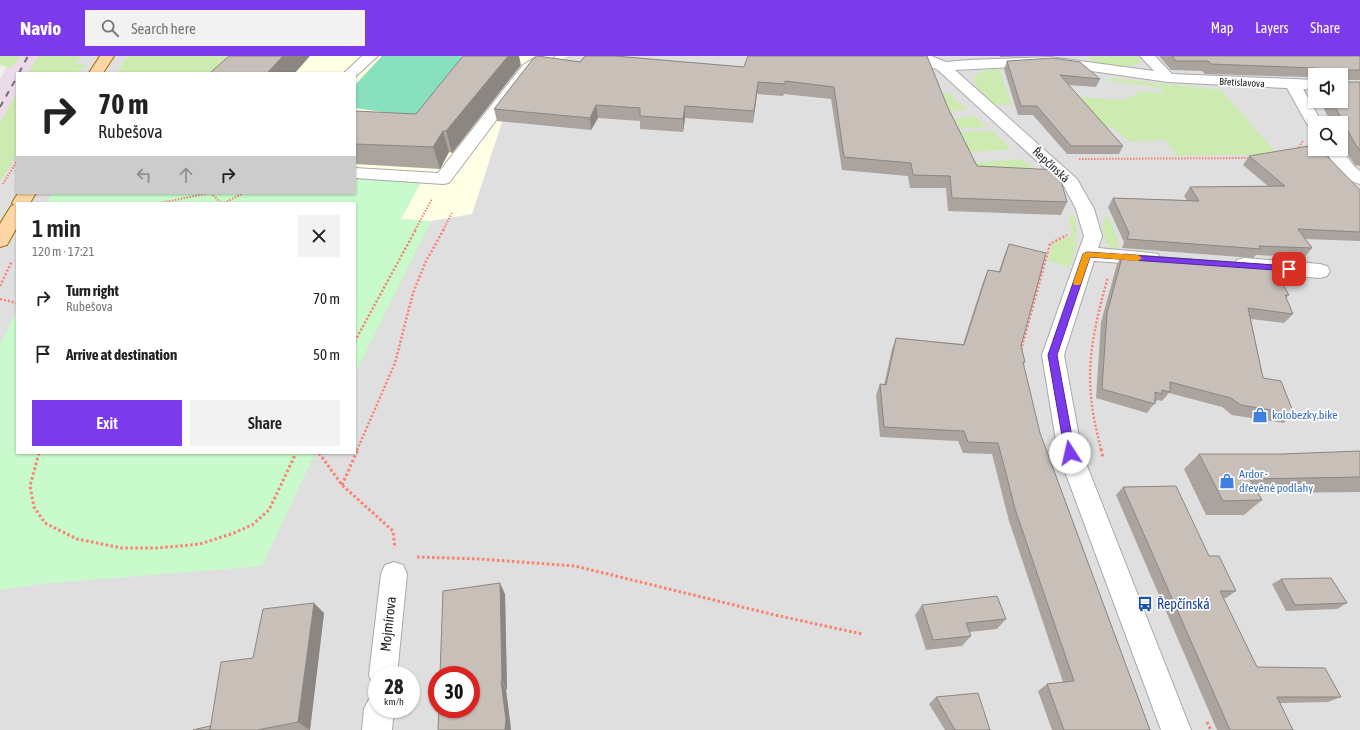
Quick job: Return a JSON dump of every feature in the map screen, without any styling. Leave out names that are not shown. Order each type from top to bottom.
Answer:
[{"type":"main road","points":[[97,72],[107,56]]},
{"type":"main road","points":[[0,241],[16,212]]},
{"type":"street","points":[[352,72],[371,56]]},
{"type":"street","points":[[356,173],[443,179],[528,68],[541,56]]},
{"type":"street","name":"Řepčínská","points":[[917,56],[935,62],[943,67],[1045,159],[1071,183],[1085,209],[1093,236],[1053,355],[1070,453],[1176,730]]},
{"type":"street","points":[[1147,56],[1168,78]]},
{"type":"street","name":"Břetislavova","points":[[943,67],[1056,58],[1168,78],[1308,85]]},
{"type":"street","points":[[1293,85],[1311,116]]},
{"type":"street","points":[[1337,156],[1348,170],[1360,179]]},
{"type":"street","points":[[1087,254],[1164,260]]},
{"type":"street","points":[[1227,264],[1320,271]]},
{"type":"street","name":"Mojmírova","points":[[384,666],[400,560]]},
{"type":"street","points":[[377,730],[378,718]]},
{"type":"path","points":[[1292,154],[1298,149],[1308,132]]},
{"type":"path","points":[[1045,159],[1257,158]]},
{"type":"path","points":[[0,189],[16,163]]},
{"type":"path","points":[[356,339],[443,179]]},
{"type":"path","points":[[163,202],[176,198],[203,194]]},
{"type":"path","points":[[211,194],[221,202]]},
{"type":"path","points":[[224,202],[242,194]]},
{"type":"path","points":[[356,453],[395,363],[413,292],[426,261],[452,213]]},
{"type":"path","points":[[0,286],[14,258]]},
{"type":"path","points":[[1104,463],[1093,410],[1090,387],[1091,354],[1097,317],[1110,271]]},
{"type":"path","points":[[0,298],[16,303]]},
{"type":"path","points":[[39,454],[30,486],[34,507],[45,523],[78,539],[122,548],[158,548],[200,544],[234,533],[252,525],[269,510],[296,454]]},
{"type":"path","points":[[320,454],[342,485],[393,531],[400,560],[480,558],[575,566],[775,615],[862,634]]},
{"type":"path","points":[[342,485],[355,454]]},
{"type":"path","points":[[1205,716],[1211,730]]},
{"type":"shaded area","points":[[13,56],[44,56],[36,72],[16,72],[16,109],[0,139],[0,79]]},
{"type":"shaded area","points":[[44,56],[1360,56],[1360,730],[0,730],[0,139],[16,109],[16,194],[356,194],[356,72],[36,72]]},
{"type":"shaded area","points":[[128,56],[568,56],[543,69],[502,122],[472,214],[431,221],[401,219],[421,182],[356,178],[356,72],[117,72]]},
{"type":"green space","points":[[0,56],[20,56],[12,68],[0,65]]},
{"type":"green space","points":[[38,56],[80,56],[75,64],[86,64],[78,72],[29,72]]},
{"type":"green space","points":[[128,56],[262,56],[245,72],[117,72]]},
{"type":"green space","points":[[382,56],[467,57],[418,117],[356,108],[356,84]]},
{"type":"green space","points":[[1087,56],[1139,56],[1141,62],[1130,66],[1113,66],[1097,62]]},
{"type":"green space","points":[[991,69],[999,69],[1012,105],[993,104],[977,89],[974,77],[979,73]]},
{"type":"green space","points":[[1112,78],[1221,90],[1277,154],[1177,156],[1165,140],[1130,142],[1113,128],[1093,125],[1068,96],[1122,100],[1130,98],[1140,91],[1163,93],[1162,88],[1105,80]]},
{"type":"green space","points":[[934,92],[950,94],[967,110],[941,112]]},
{"type":"green space","points":[[16,94],[16,156],[0,182],[0,123]]},
{"type":"green space","points":[[975,116],[986,127],[954,129],[949,119]]},
{"type":"green space","points":[[992,131],[1011,149],[944,154],[955,132]]},
{"type":"green space","points":[[1022,159],[1049,183],[951,177],[974,163]]},
{"type":"green space","points":[[356,178],[421,182],[401,219],[431,221],[356,372],[356,202],[48,202],[52,194],[356,194]]},
{"type":"green space","points":[[1068,216],[1075,216],[1076,229],[1075,248],[1069,267],[1048,261],[1053,244],[1073,235]]},
{"type":"green space","points":[[1109,217],[1117,239],[1118,251],[1109,247],[1104,238],[1103,223],[1104,219]]},
{"type":"green space","points":[[16,313],[16,454],[315,454],[262,566],[41,584],[0,590],[0,344]]},
{"type":"building","points":[[229,56],[283,56],[268,72],[211,72]]},
{"type":"building","points":[[463,56],[508,56],[446,131],[443,131],[433,147],[356,144],[356,111],[416,114]]},
{"type":"building","points":[[538,56],[580,62],[585,56],[615,56],[744,67],[748,56],[927,56],[948,108],[977,166],[1058,170],[1067,202],[952,198],[950,176],[913,175],[911,163],[844,157],[834,87],[785,81],[785,84],[758,82],[754,111],[685,106],[683,119],[640,116],[640,108],[596,105],[590,118],[494,109],[532,60]]},
{"type":"building","points":[[1172,56],[1360,56],[1360,70],[1348,70],[1348,68],[1211,64],[1208,61],[1176,61]]},
{"type":"building","points":[[1053,58],[1080,62],[1100,79],[1060,75],[1123,146],[1071,146],[1037,106],[1021,106],[1007,61]]},
{"type":"building","points":[[1348,82],[1360,82],[1360,151],[1348,131],[1348,116],[1340,116],[1336,108],[1348,108]]},
{"type":"building","points":[[1308,146],[1308,156],[1327,156],[1360,190],[1360,232],[1298,229],[1312,248],[1259,246],[1261,249],[1127,239],[1129,233],[1113,198],[1199,201],[1190,187],[1285,186],[1249,156]]},
{"type":"building","points":[[1009,244],[1046,253],[1021,346],[1025,362],[1023,362],[1040,433],[1150,730],[1064,730],[1047,684],[1074,681],[1016,512],[998,443],[968,442],[964,431],[884,427],[880,384],[886,385],[896,338],[964,345],[988,270],[1000,272]]},
{"type":"building","points":[[1123,254],[1272,265],[1289,295],[1285,295],[1293,314],[1248,308],[1263,378],[1281,381],[1294,414],[1241,405],[1231,398],[1170,382],[1170,392],[1162,390],[1162,394],[1155,392],[1155,404],[1102,389],[1107,313]]},
{"type":"building","points":[[1360,451],[1360,477],[1250,479],[1262,500],[1223,501],[1199,454],[1281,454]]},
{"type":"building","points":[[1176,486],[1209,556],[1219,556],[1236,591],[1220,591],[1257,667],[1325,668],[1341,697],[1277,697],[1293,730],[1230,730],[1123,487]]},
{"type":"building","points":[[1331,578],[1347,603],[1295,605],[1281,579]]},
{"type":"building","points":[[500,583],[501,681],[506,720],[505,730],[438,730],[439,718],[480,718],[480,666],[440,666],[443,591]]},
{"type":"building","points":[[997,596],[1006,619],[966,623],[971,636],[933,640],[922,605]]},
{"type":"building","points":[[314,603],[298,722],[257,730],[210,730],[221,662],[253,658],[263,609]]},
{"type":"building","points":[[978,693],[990,730],[955,730],[936,697]]},
{"type":"building","points":[[210,726],[210,730],[193,730]]},
{"type":"railway","points":[[20,72],[28,56]]},
{"type":"railway","points":[[0,107],[16,79]]},
{"type":"slow traffic","points":[[1077,283],[1087,254],[1138,258]]},
{"type":"place","name":"kolobezky.bike","points":[[1260,415]]},
{"type":"place","name":"Ardor - dřevěné podlahy","points":[[1227,481]]},
{"type":"place","name":"Řepčínská","points":[[1145,604]]},
{"type":"route","points":[[1070,453],[1053,355],[1087,254],[1289,269]]}]
